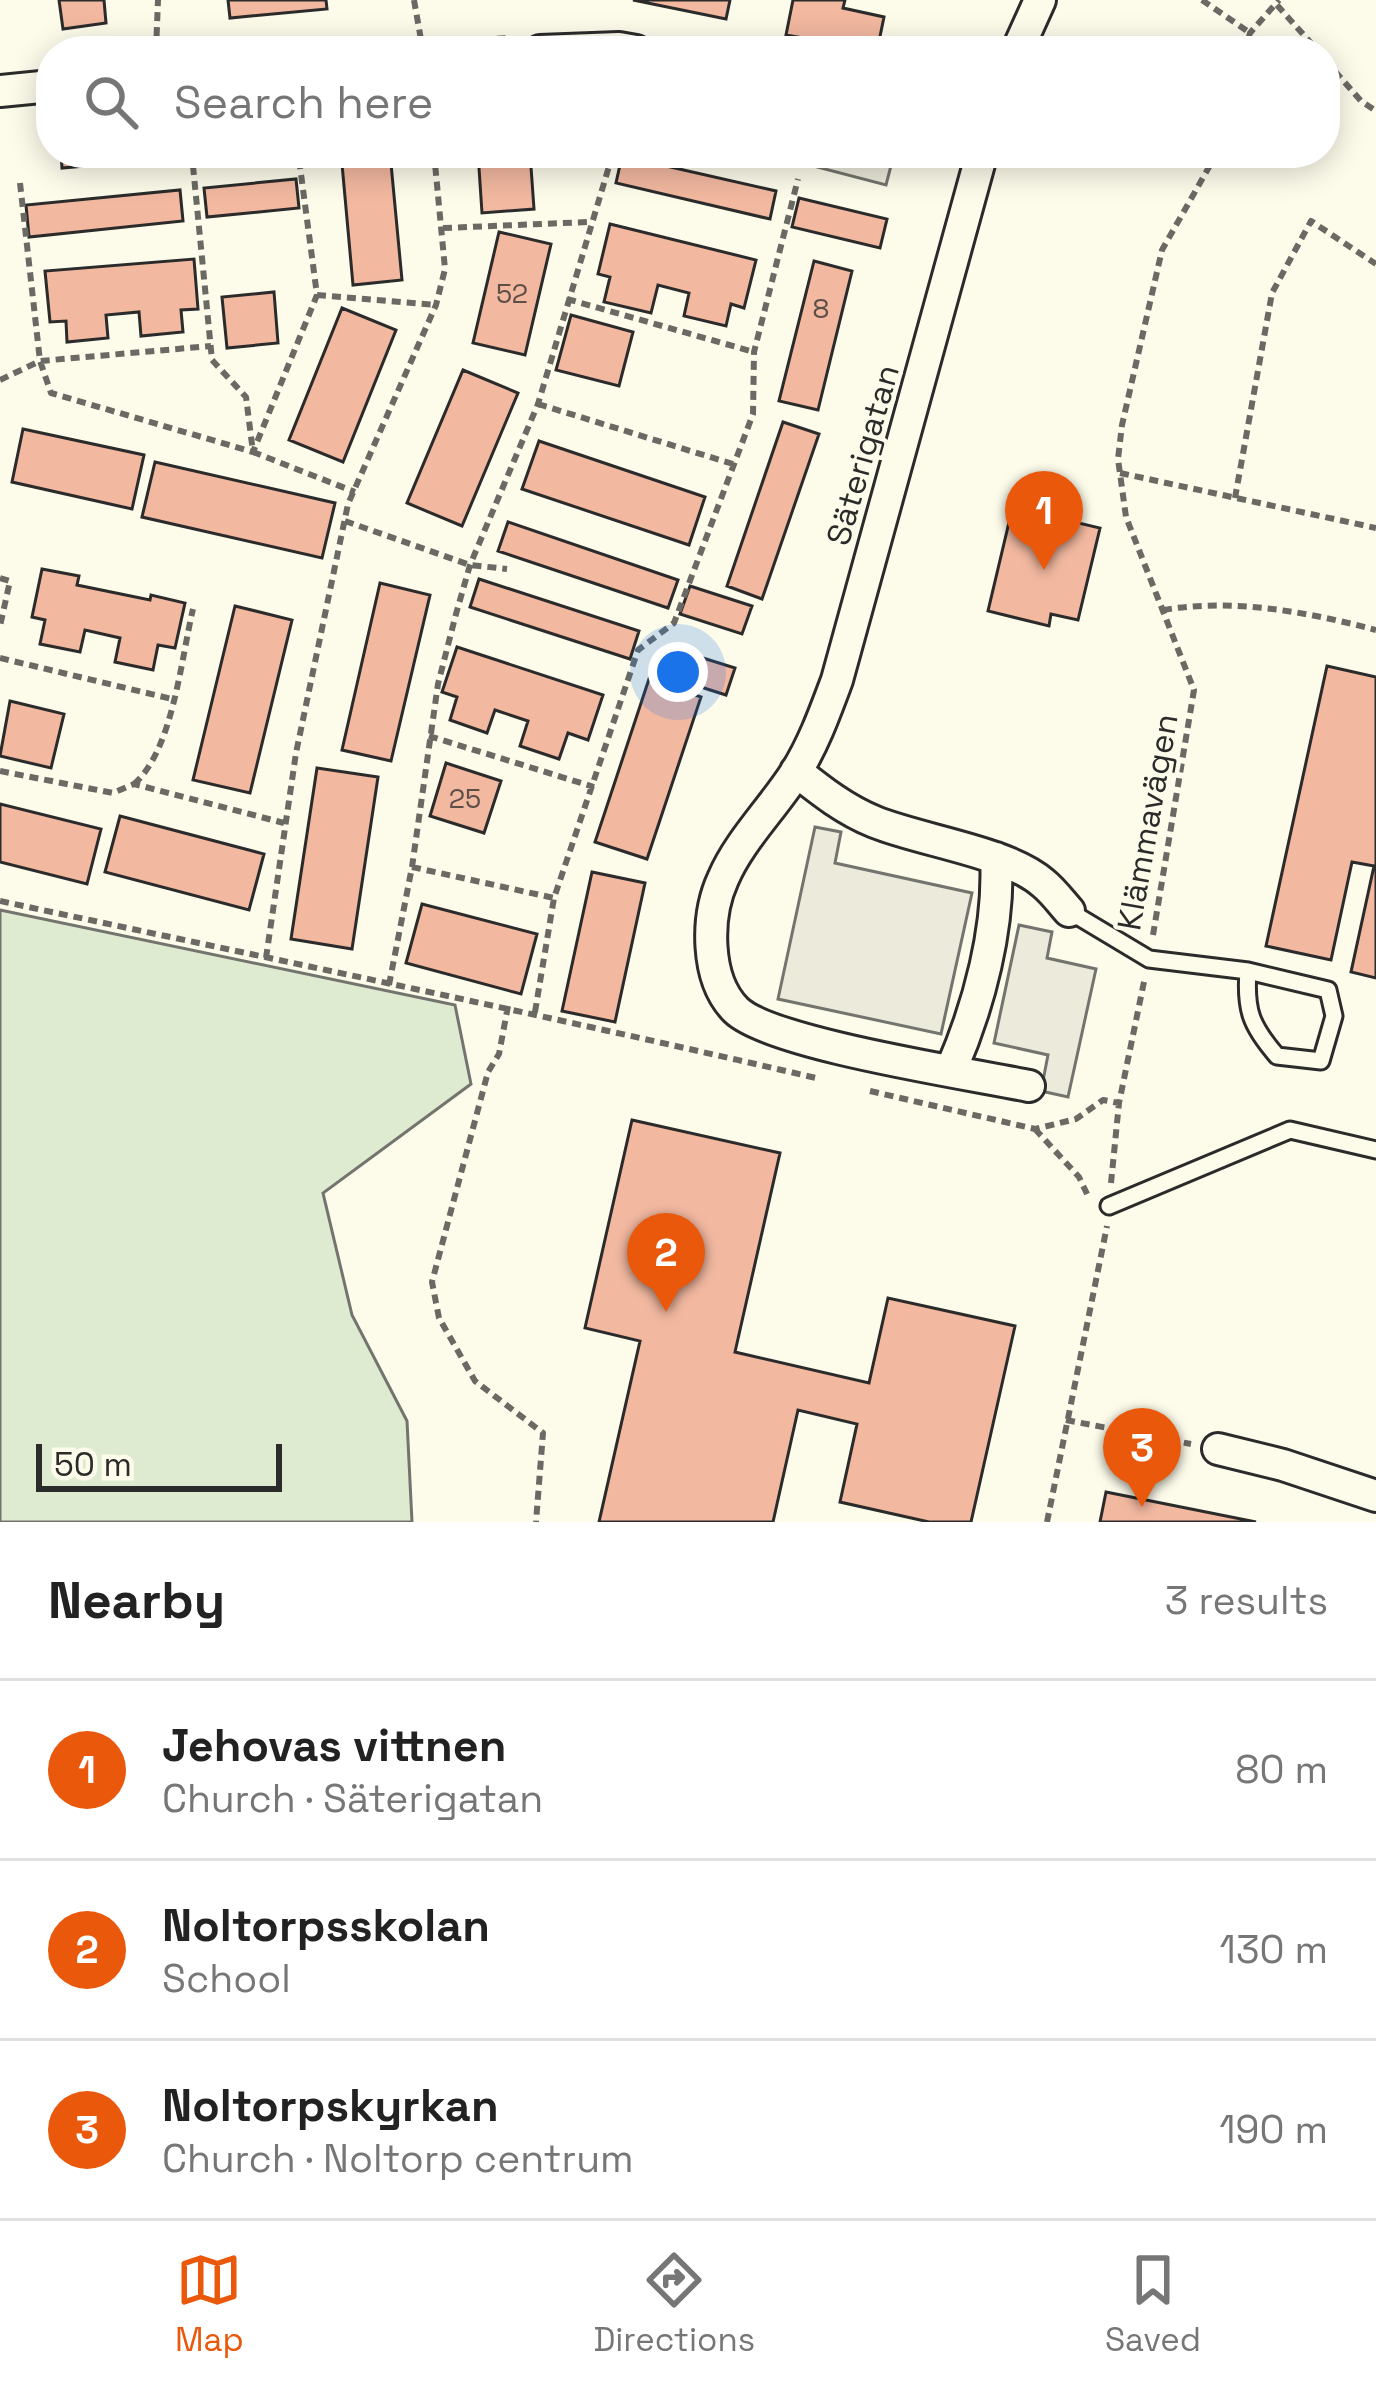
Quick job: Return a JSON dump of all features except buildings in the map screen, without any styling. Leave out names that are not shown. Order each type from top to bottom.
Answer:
[{"type":"street","points":[[1024,36],[1040,0]]},
{"type":"street","points":[[0,91],[36,87]]},
{"type":"street","name":"Säterigatan","points":[[978,168],[837,680],[820,727],[796,771],[724,874],[714,902],[710,937],[715,970],[735,1010],[777,1034],[1029,1087]]},
{"type":"street","points":[[796,771],[833,801],[872,821],[932,843],[996,858],[1041,880],[1069,910]]},
{"type":"street","points":[[952,1070],[969,1030],[998,895],[996,858]]},
{"type":"street","points":[[1218,1449],[1376,1496]]},
{"type":"lane","points":[[1069,910],[1149,959],[1248,971],[1328,990],[1334,1016],[1321,1061],[1277,1056],[1259,1035],[1245,1003],[1248,971]]},
{"type":"lane","points":[[1109,1206],[1290,1130],[1376,1150]]},
{"type":"path","points":[[156,36],[158,0]]},
{"type":"path","points":[[414,0],[421,36]]},
{"type":"path","points":[[1202,0],[1250,34],[1278,2],[1306,36]]},
{"type":"path","points":[[1340,77],[1376,111]]},
{"type":"path","points":[[193,168],[212,360],[246,397],[253,452]]},
{"type":"path","points":[[253,452],[317,295],[300,168]]},
{"type":"path","points":[[266,958],[284,823],[345,521],[436,305],[445,269],[436,168]]},
{"type":"path","points":[[389,986],[412,868],[438,684],[470,565],[538,404],[608,168]]},
{"type":"path","name":"Klämmavägen","points":[[1047,1522],[1106,1234],[1119,1103],[1149,959],[1194,690],[1126,517],[1120,473],[1122,424],[1162,250],[1208,168]]},
{"type":"path","points":[[535,1012],[554,898],[638,650],[674,623],[752,414],[754,352],[797,179]]},
{"type":"path","points":[[20,183],[40,361],[51,393],[253,452],[355,492]]},
{"type":"path","points":[[1235,498],[1272,293],[1311,221],[1376,264]]},
{"type":"path","points":[[442,229],[589,223]]},
{"type":"path","points":[[317,295],[436,305]]},
{"type":"path","points":[[568,299],[754,352]]},
{"type":"path","points":[[0,380],[40,361],[211,346]]},
{"type":"path","points":[[538,404],[734,464]]},
{"type":"path","points":[[1120,473],[1376,528]]},
{"type":"path","points":[[345,521],[470,565],[507,569]]},
{"type":"path","points":[[0,578],[10,581],[0,626]]},
{"type":"path","points":[[1163,610],[1205,603],[1331,618],[1376,630]]},
{"type":"path","points":[[0,771],[113,793],[134,784],[150,770],[193,609]]},
{"type":"path","points":[[0,658],[172,699]]},
{"type":"path","points":[[429,736],[594,787]]},
{"type":"path","points":[[134,784],[284,823]]},
{"type":"path","points":[[412,868],[554,898]]},
{"type":"path","points":[[0,902],[389,986],[508,1006],[830,1081]]},
{"type":"path","points":[[508,1006],[499,1054],[488,1072],[432,1282],[439,1318],[475,1382],[543,1433],[536,1522]]},
{"type":"path","points":[[853,1087],[1035,1129],[1076,1119],[1103,1100],[1119,1103]]},
{"type":"path","points":[[1035,1129],[1079,1177],[1106,1234]]},
{"type":"path","points":[[1066,1420],[1218,1449]]},
{"type":"green space","points":[[0,910],[455,1005],[471,1084],[323,1193],[352,1315],[407,1421],[412,1522],[0,1522]]},
{"type":"shaded area","points":[[821,168],[890,168],[886,185]]},
{"type":"shaded area","points":[[815,827],[841,832],[835,863],[972,893],[941,1034],[778,999]]},
{"type":"shaded area","points":[[1019,925],[1052,932],[1047,958],[1096,969],[1068,1097],[1041,1091],[1048,1055],[994,1043]]},
{"type":"place","name":"Jehovas vittnen","points":[[1044,570]]},
{"type":"place","name":"Noltorpsskolan","points":[[666,1312]]},
{"type":"place","name":"Noltorpskyrkan","points":[[1142,1507]]}]
